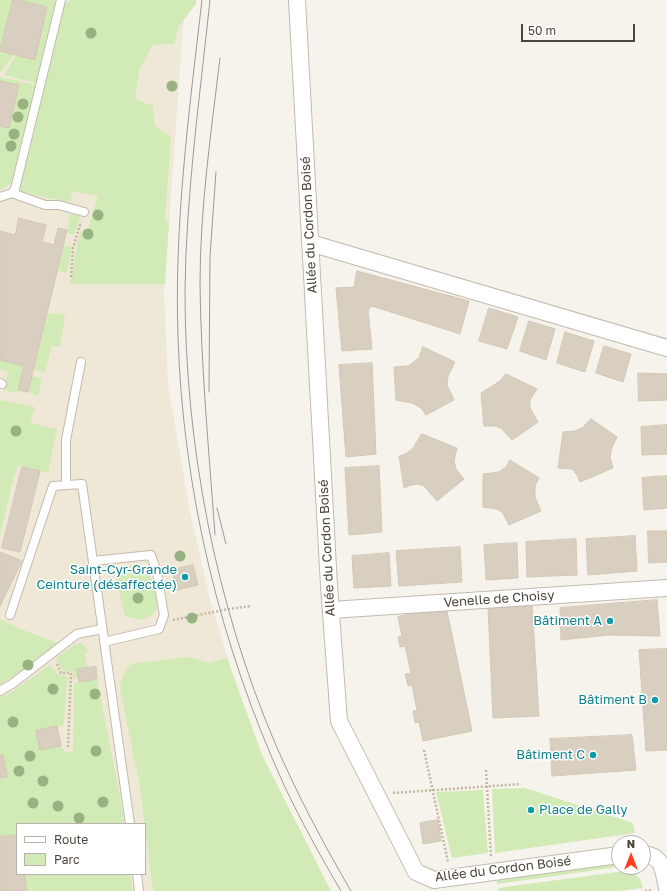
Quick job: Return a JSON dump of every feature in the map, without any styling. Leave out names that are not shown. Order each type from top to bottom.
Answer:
[{"type":"street","name":"Allée du Cordon Boisé","points":[[296,0],[331,610],[339,721],[416,872],[434,880],[611,856]]},
{"type":"street","points":[[310,243],[667,348]]},
{"type":"street","name":"Venelle de Choisy","points":[[331,610],[667,588]]},
{"type":"street","points":[[651,856],[656,857],[662,864],[667,888]]},
{"type":"lane","points":[[12,193],[15,189],[60,0]]},
{"type":"lane","points":[[0,197],[12,193],[45,205],[59,205],[84,212]]},
{"type":"lane","points":[[66,485],[66,440],[81,362]]},
{"type":"lane","points":[[10,615],[53,486],[82,484],[130,823]]},
{"type":"lane","points":[[93,561],[151,555],[157,573],[164,615],[159,629],[104,642]]},
{"type":"lane","points":[[0,691],[12,684],[77,634],[102,630]]},
{"type":"lane","points":[[137,875],[139,891]]},
{"type":"path","points":[[71,277],[73,248],[84,212]]},
{"type":"path","points":[[162,622],[229,608],[251,606]]},
{"type":"path","points":[[50,654],[61,673],[72,673],[68,749]]},
{"type":"path","points":[[424,750],[448,862],[443,862]]},
{"type":"path","points":[[486,770],[492,860]]},
{"type":"path","points":[[377,794],[487,785],[521,784]]},
{"type":"path","points":[[484,857],[491,856]]},
{"type":"shaded area","points":[[0,0],[185,0],[164,292],[168,384],[189,507],[210,600],[235,682],[139,782],[144,823],[16,823],[16,875],[146,875],[146,837],[153,891],[0,891]]},
{"type":"green space","points":[[0,0],[13,0],[0,51]]},
{"type":"green space","points":[[19,0],[56,0],[36,83],[4,75],[16,55],[35,60],[47,7]]},
{"type":"green space","points":[[71,0],[196,0],[196,4],[179,26],[174,44],[153,45],[139,71],[135,99],[153,106],[155,126],[171,137],[165,219],[169,222],[165,284],[70,284],[81,231],[87,233],[98,196],[72,191],[71,202],[21,191],[20,186],[64,4]]},
{"type":"green space","points":[[0,51],[14,55],[0,73]]},
{"type":"green space","points":[[0,77],[36,85],[15,176],[10,184],[0,190],[0,126],[18,85],[0,81]]},
{"type":"green space","points":[[70,214],[80,216],[74,235],[67,233]]},
{"type":"green space","points":[[64,246],[72,247],[67,273],[58,271]]},
{"type":"green space","points":[[48,313],[65,315],[60,347],[52,345],[45,372],[34,370]]},
{"type":"green space","points":[[0,360],[24,366],[17,393],[4,390],[8,371],[0,369]]},
{"type":"green space","points":[[32,376],[42,379],[38,396],[28,392]]},
{"type":"green space","points":[[0,400],[35,407],[30,423],[57,429],[48,473],[18,465],[0,536]]},
{"type":"green space","points":[[132,565],[142,567],[148,572],[155,586],[157,608],[151,616],[141,620],[125,616],[116,579],[120,570]]},
{"type":"green space","points":[[0,619],[18,628],[58,643],[0,685]]},
{"type":"green space","points":[[81,642],[89,652],[85,653],[87,668],[78,669],[79,679],[73,679],[73,672],[62,670],[56,658]]},
{"type":"green space","points":[[186,657],[208,663],[227,658],[262,755],[331,891],[153,891],[146,836],[146,823],[144,823],[139,782],[120,689],[124,673],[131,664]]},
{"type":"green space","points":[[50,665],[59,675],[68,677],[63,726],[57,726],[40,750],[61,746],[65,752],[73,751],[74,683],[97,679],[121,801],[124,823],[16,823],[16,835],[0,837],[0,778],[7,777],[3,755],[0,755],[0,697],[9,694]]},
{"type":"green space","points":[[525,788],[633,823],[635,833],[611,835],[611,836],[495,853],[492,789]]},
{"type":"green space","points":[[483,790],[488,853],[452,858],[436,792]]},
{"type":"green space","points":[[611,862],[611,868],[497,884],[497,879]]},
{"type":"green space","points":[[611,873],[611,875],[636,875],[640,879],[643,888],[618,891],[498,891],[498,888]]},
{"type":"green space","points":[[24,875],[130,875],[133,891],[27,891]]},
{"type":"building","points":[[13,0],[19,0],[47,7],[35,60],[0,51]]},
{"type":"building","points":[[0,81],[19,85],[9,128],[0,126]]},
{"type":"building","points":[[19,218],[46,225],[42,242],[54,245],[58,228],[67,230],[28,392],[18,390],[24,366],[0,360],[0,231],[15,235]]},
{"type":"building","points":[[357,271],[469,301],[460,334],[372,306],[368,310],[372,349],[342,351],[336,288],[354,287]]},
{"type":"building","points":[[489,308],[518,317],[507,349],[479,341]]},
{"type":"building","points":[[529,321],[555,329],[546,360],[520,351]]},
{"type":"building","points":[[565,332],[594,341],[585,372],[557,363]]},
{"type":"building","points":[[604,346],[631,354],[623,382],[596,373]]},
{"type":"building","points":[[423,347],[455,362],[448,376],[447,385],[454,400],[426,415],[421,408],[412,403],[396,400],[394,367],[408,366],[414,362],[419,357]]},
{"type":"building","points":[[372,363],[376,454],[346,457],[339,365]]},
{"type":"building","points":[[638,373],[667,374],[667,400],[639,401]]},
{"type":"building","points":[[506,374],[537,389],[530,400],[530,408],[538,422],[512,440],[501,428],[495,426],[484,426],[481,393],[500,381]]},
{"type":"building","points":[[591,419],[617,437],[612,447],[610,457],[613,468],[580,482],[572,469],[558,468],[563,432],[575,431],[583,427]]},
{"type":"building","points":[[667,425],[667,454],[642,455],[641,427]]},
{"type":"building","points":[[422,434],[457,448],[454,461],[456,469],[464,479],[437,501],[424,486],[418,484],[404,488],[399,456],[406,454],[413,448]]},
{"type":"building","points":[[510,460],[539,478],[535,486],[535,497],[541,511],[509,525],[503,513],[497,509],[483,507],[483,474],[499,472],[506,467]]},
{"type":"building","points":[[379,466],[382,532],[349,535],[345,468]]},
{"type":"building","points":[[22,467],[40,471],[20,552],[2,548]]},
{"type":"building","points":[[667,476],[667,508],[644,510],[642,478]]},
{"type":"building","points":[[648,531],[667,531],[667,562],[649,563]]},
{"type":"building","points":[[635,536],[637,571],[588,575],[586,539]]},
{"type":"building","points":[[576,539],[577,575],[527,577],[526,542]]},
{"type":"building","points":[[517,543],[518,578],[486,580],[484,545]]},
{"type":"building","points":[[460,547],[462,582],[399,586],[396,551]]},
{"type":"building","points":[[0,552],[22,561],[0,606]]},
{"type":"building","points":[[389,553],[391,586],[354,588],[352,556]]},
{"type":"building","name":"Saint-Cyr-Grande Ceinture (désaffectée)","points":[[193,565],[198,585],[177,590],[172,570]]},
{"type":"building","name":"Bâtiment A","points":[[657,600],[660,636],[609,635],[561,640],[560,608]]},
{"type":"building","points":[[532,604],[539,716],[493,718],[488,607]]},
{"type":"building","points":[[446,606],[472,731],[423,741],[419,722],[415,723],[413,711],[417,710],[412,685],[408,686],[405,674],[411,673],[405,646],[400,647],[398,637],[402,636],[398,617]]},
{"type":"building","name":"Bâtiment B","points":[[667,649],[667,750],[646,751],[639,650]]},
{"type":"building","points":[[96,667],[97,679],[79,682],[77,669]]},
{"type":"building","points":[[57,726],[61,746],[40,750],[36,731]]},
{"type":"building","name":"Bâtiment C","points":[[632,735],[636,770],[552,776],[550,739]]},
{"type":"building","points":[[0,755],[3,755],[7,777],[0,778]]},
{"type":"building","points":[[438,820],[441,841],[423,844],[420,823]]},
{"type":"building","points":[[16,835],[16,875],[24,875],[27,891],[0,891],[0,837]]},
{"type":"tram line","points":[[202,0],[192,84],[180,211],[177,295],[181,395],[197,510],[209,566],[224,622],[241,678],[261,732],[297,812],[341,891]]},
{"type":"tram line","points":[[210,0],[194,145],[188,218],[185,291],[186,349],[198,464],[220,578],[254,689],[275,743],[301,800],[351,891]]},
{"type":"tram line","points":[[215,535],[204,378],[200,256],[204,199],[220,58]]},
{"type":"tram line","points":[[209,392],[210,256],[216,172]]},
{"type":"tram line","points":[[217,508],[226,544]]},
{"type":"place","name":"Saint-Cyr-Grande Ceinture (désaffectée)","points":[[185,577]]},
{"type":"place","name":"Bâtiment A","points":[[610,621]]},
{"type":"place","name":"Bâtiment B","points":[[655,700]]},
{"type":"place","name":"Bâtiment C","points":[[593,755]]},
{"type":"place","name":"Place de Gally","points":[[531,810]]}]
